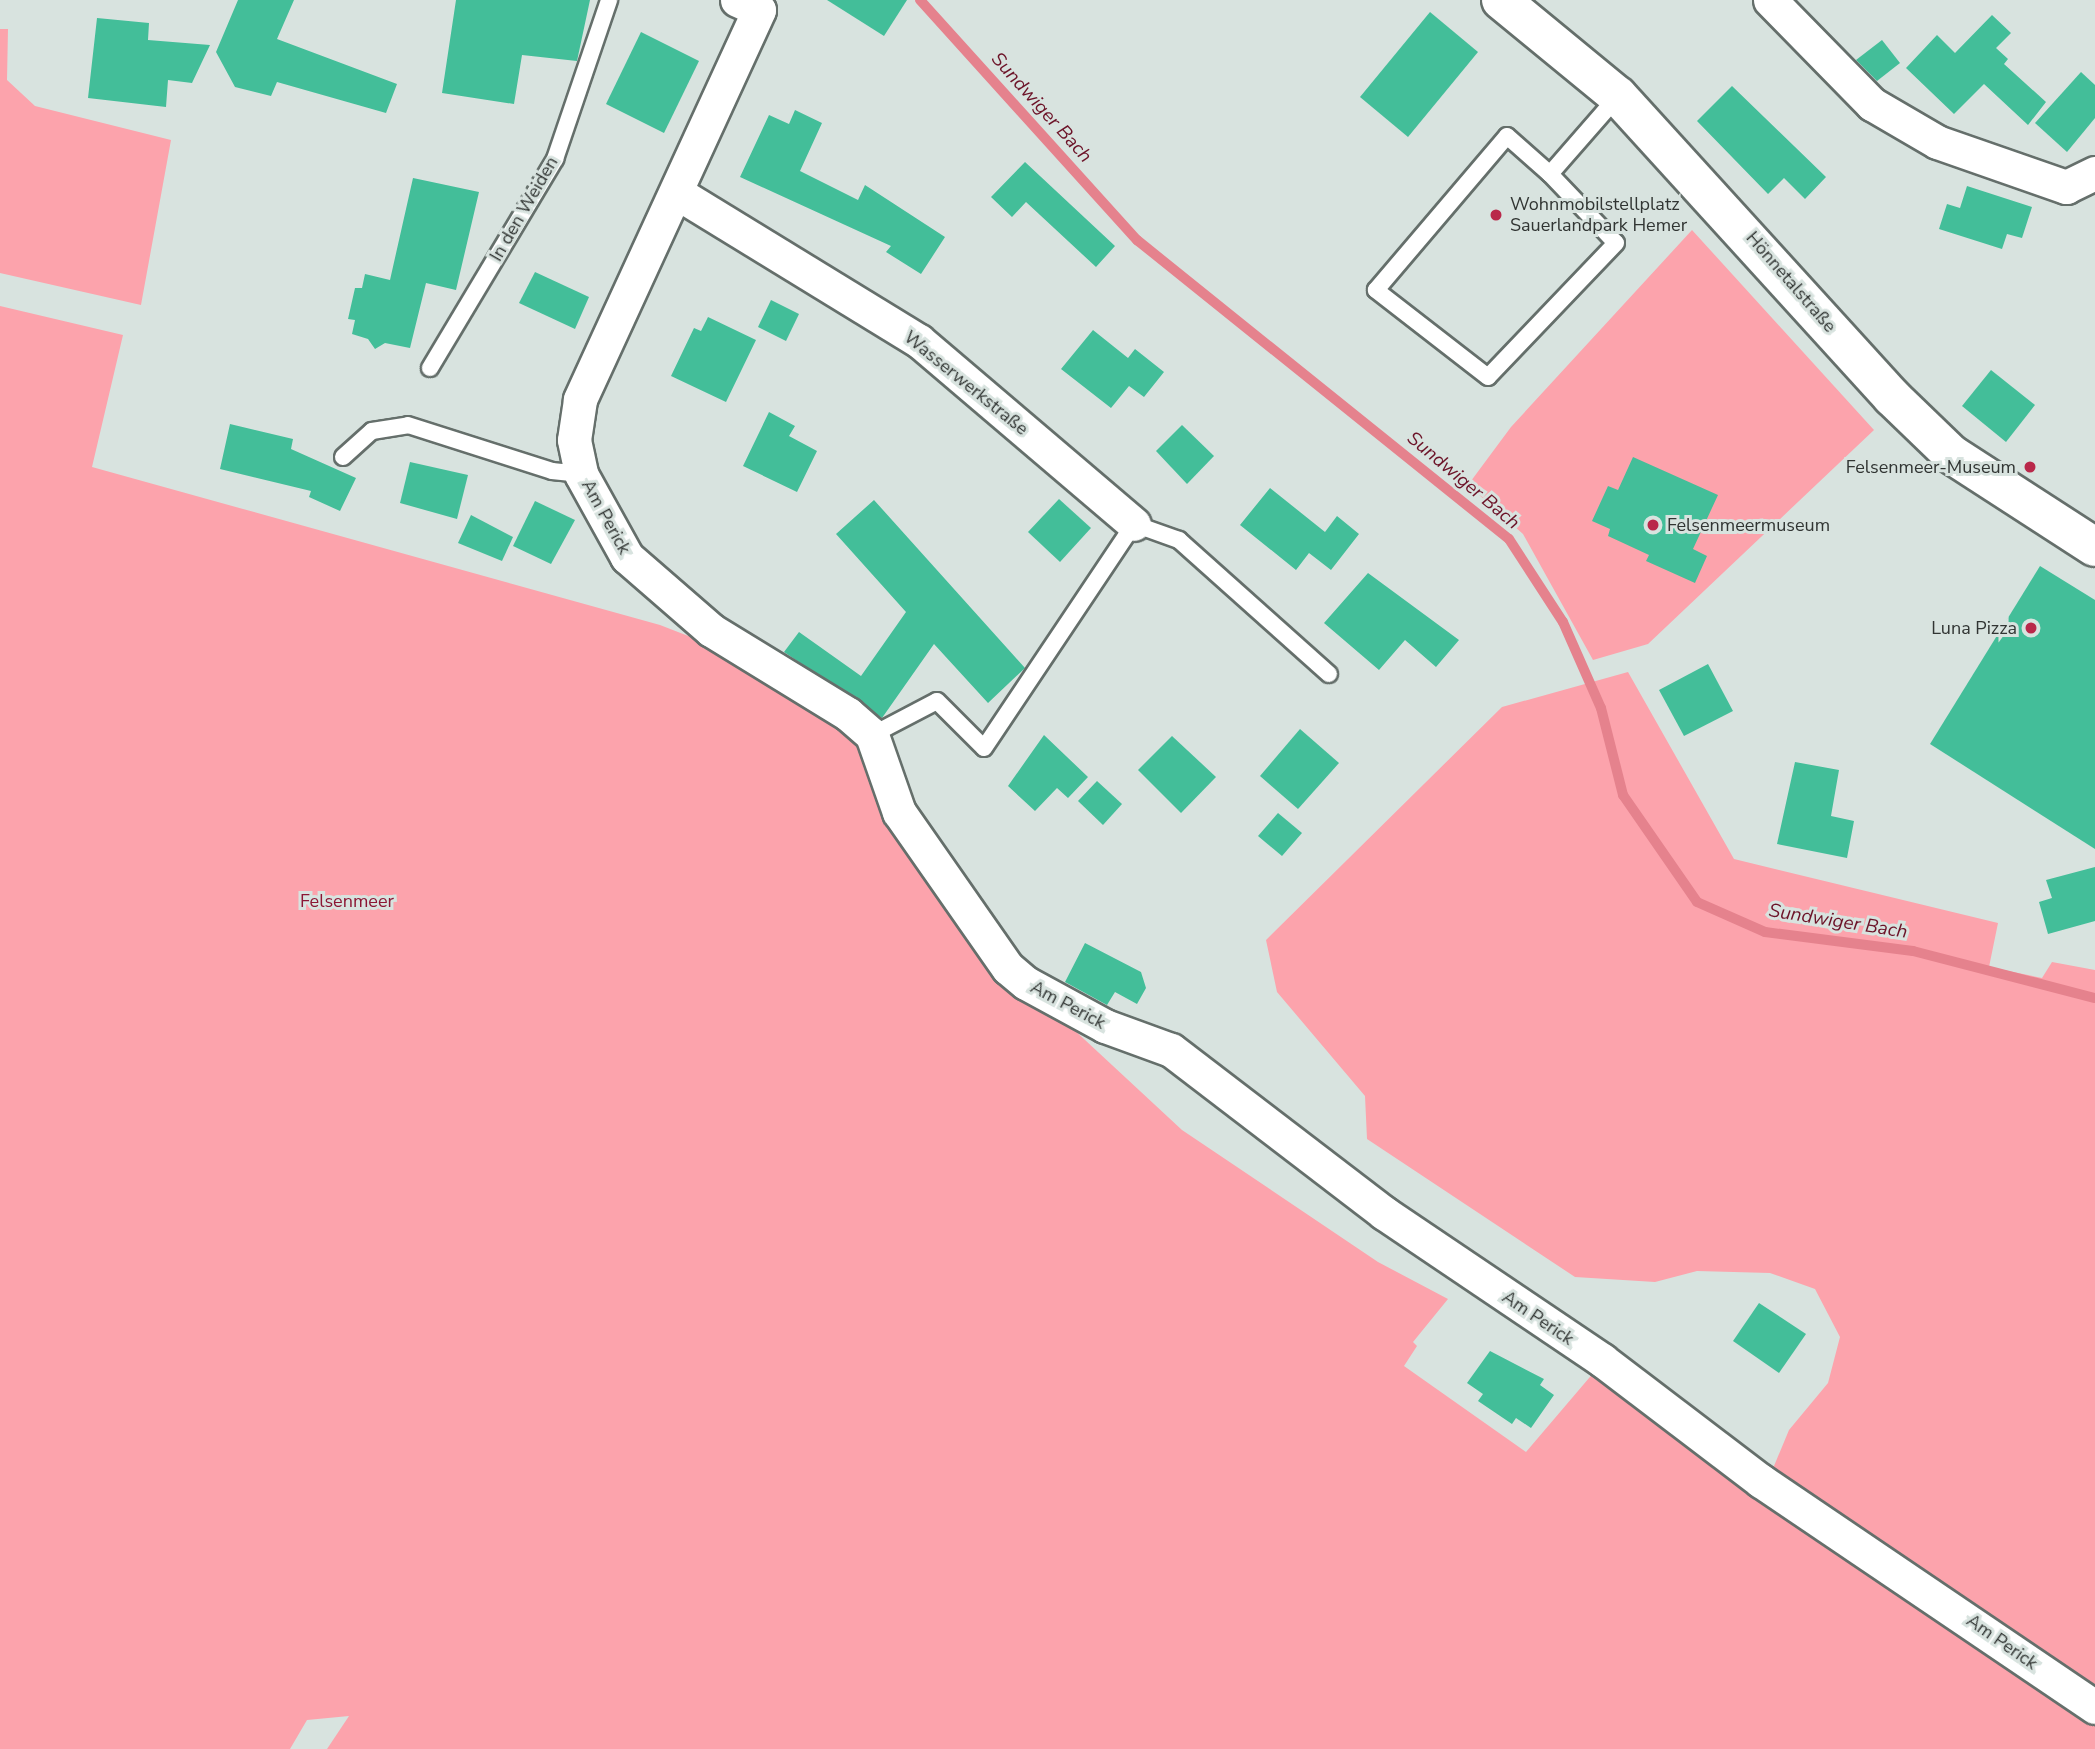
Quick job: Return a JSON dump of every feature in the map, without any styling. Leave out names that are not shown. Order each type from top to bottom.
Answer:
[{"type":"main road","name":"Hönnetalstraße","points":[[1501,0],[1618,96],[1902,407],[2009,497],[2095,547]]},
{"type":"street","points":[[1770,0],[1872,104],[1937,142],[2066,187],[2095,173]]},
{"type":"street","name":"Am Perick","points":[[748,5],[679,194],[580,400],[574,440],[581,474],[627,557],[663,595],[872,735],[899,813],[1008,968],[1026,983],[1105,1026],[1171,1050],[1384,1213],[1601,1360],[1761,1481],[2095,1707]]},
{"type":"street","name":"Wasserwerkstraße","points":[[679,194],[919,341],[1134,524]]},
{"type":"lane","name":"In den Weiden","points":[[430,368],[555,159],[609,0]]},
{"type":"lane","points":[[1550,174],[1618,96]]},
{"type":"lane","points":[[1507,136],[1550,174],[1616,243],[1488,377],[1376,290],[1507,136]]},
{"type":"lane","points":[[344,457],[372,431],[408,425],[552,471],[581,474]]},
{"type":"lane","points":[[872,735],[937,701],[984,748],[1134,524],[1180,540],[1329,674]]},
{"type":"green space","points":[[0,29],[8,29],[7,80],[35,106],[171,140],[141,305],[0,273]]},
{"type":"green space","points":[[1692,230],[1874,430],[1648,644],[1593,660],[1523,534],[1468,485],[1511,427]]},
{"type":"green space","name":"Felsenmeer","points":[[0,306],[123,335],[92,467],[660,625],[732,653],[867,735],[987,949],[1182,1130],[1378,1262],[1448,1299],[1413,1342],[1417,1346],[1404,1366],[1526,1452],[1595,1371],[2095,1722],[2095,1749],[327,1749],[349,1716],[307,1720],[290,1749],[0,1749]]},
{"type":"green space","points":[[1628,672],[1734,859],[1998,923],[1989,967],[2042,978],[2052,962],[2095,970],[2095,1696],[1769,1478],[1789,1430],[1828,1383],[1840,1337],[1815,1289],[1770,1273],[1697,1271],[1655,1282],[1575,1277],[1367,1139],[1365,1096],[1277,992],[1266,940],[1502,707]]},
{"type":"building","points":[[238,0],[294,0],[277,39],[397,84],[386,113],[277,82],[271,96],[235,87],[216,52]]},
{"type":"building","points":[[456,0],[590,0],[577,61],[522,55],[514,104],[442,93]]},
{"type":"building","points":[[827,0],[907,0],[884,36]]},
{"type":"building","points":[[1430,12],[1478,52],[1408,137],[1360,97]]},
{"type":"building","points":[[1992,15],[2011,33],[1996,48],[2008,59],[2004,64],[2046,102],[2028,125],[1984,84],[1954,114],[1906,68],[1937,35],[1955,53]]},
{"type":"building","points":[[97,18],[149,23],[148,40],[210,45],[192,83],[168,80],[166,107],[88,98]]},
{"type":"building","points":[[641,32],[699,61],[664,133],[606,104]]},
{"type":"building","points":[[1882,40],[1900,63],[1877,81],[1856,60]]},
{"type":"building","points":[[2081,72],[2095,85],[2095,118],[2067,152],[2035,123]]},
{"type":"building","points":[[1732,86],[1826,177],[1805,199],[1784,178],[1768,194],[1697,121]]},
{"type":"building","points":[[795,110],[822,123],[800,171],[858,200],[865,185],[945,237],[921,274],[886,252],[891,246],[740,177],[769,115],[789,124]]},
{"type":"building","points":[[1025,162],[1115,246],[1096,267],[1026,202],[1012,217],[991,197]]},
{"type":"building","points":[[413,178],[479,192],[456,290],[426,283],[410,348],[385,343],[375,349],[368,339],[352,334],[355,320],[348,319],[355,288],[362,288],[365,274],[390,280]]},
{"type":"building","points":[[1967,186],[2032,207],[2022,238],[2007,234],[2002,249],[1939,229],[1947,204],[1960,208]]},
{"type":"building","points":[[535,272],[589,297],[575,329],[519,303]]},
{"type":"building","points":[[771,300],[799,314],[786,341],[758,327]]},
{"type":"building","points":[[708,317],[756,340],[726,402],[671,376],[694,328],[701,331]]},
{"type":"building","points":[[1093,330],[1128,358],[1135,349],[1164,372],[1144,397],[1129,386],[1111,408],[1061,369]]},
{"type":"building","points":[[1991,370],[2035,405],[2006,442],[1962,406]]},
{"type":"building","points":[[769,412],[795,426],[789,436],[817,451],[797,492],[743,466]]},
{"type":"building","points":[[230,424],[293,439],[291,449],[356,478],[340,511],[309,497],[311,491],[220,469]]},
{"type":"building","points":[[1182,425],[1214,456],[1187,484],[1156,451]]},
{"type":"building","name":"Felsenmeermuseum","points":[[1633,457],[1718,495],[1693,549],[1707,556],[1695,583],[1646,561],[1649,555],[1608,536],[1610,529],[1592,521],[1608,486],[1618,490]]},
{"type":"building","points":[[410,462],[468,475],[457,519],[400,503]]},
{"type":"building","points":[[1270,488],[1325,532],[1337,516],[1359,534],[1331,570],[1309,553],[1296,570],[1240,525]]},
{"type":"building","points":[[1059,499],[1091,528],[1060,562],[1028,532]]},
{"type":"building","points":[[874,500],[1025,668],[988,703],[934,644],[882,718],[784,652],[799,632],[861,676],[906,612],[836,534]]},
{"type":"building","points":[[535,501],[575,520],[551,564],[513,546]]},
{"type":"building","points":[[471,515],[513,537],[502,561],[458,543]]},
{"type":"building","points":[[2040,566],[2095,600],[2095,849],[1930,744]]},
{"type":"building","points":[[1368,573],[1459,640],[1436,667],[1405,640],[1379,670],[1324,623]]},
{"type":"building","points":[[1708,664],[1733,711],[1684,736],[1659,690]]},
{"type":"building","points":[[1300,729],[1339,763],[1298,809],[1260,776]]},
{"type":"building","points":[[1044,735],[1088,777],[1068,798],[1057,788],[1035,811],[1008,786]]},
{"type":"building","points":[[1172,736],[1216,777],[1181,813],[1138,770]]},
{"type":"building","points":[[1795,762],[1839,770],[1831,816],[1854,821],[1847,858],[1777,844]]},
{"type":"building","points":[[1097,781],[1122,804],[1103,825],[1078,801]]},
{"type":"building","points":[[1278,813],[1302,833],[1282,856],[1258,836]]},
{"type":"building","points":[[2095,867],[2095,921],[2048,934],[2039,902],[2052,898],[2046,880]]},
{"type":"building","points":[[1085,943],[1141,972],[1146,988],[1137,1004],[1115,992],[1107,1005],[1065,982]]},
{"type":"building","points":[[1759,1303],[1806,1334],[1779,1373],[1733,1341]]},
{"type":"building","points":[[1490,1351],[1544,1379],[1540,1385],[1554,1395],[1531,1428],[1516,1418],[1512,1424],[1478,1401],[1483,1394],[1467,1383]]},
{"type":"waterway","name":"Sundwiger Bach","points":[[920,0],[1137,240],[1509,539],[1563,622],[1601,708],[1623,795],[1697,902],[1765,932],[1913,951],[2095,998]]},
{"type":"place","name":"Wohnmobilstellplatz Sauerlandpark Hemer","points":[[1496,215]]},
{"type":"place","name":"Felsenmeer-Museum","points":[[2030,467]]},
{"type":"place","name":"Felsenmeermuseum","points":[[1653,525]]},
{"type":"place","name":"Luna Pizza","points":[[2031,628]]}]
